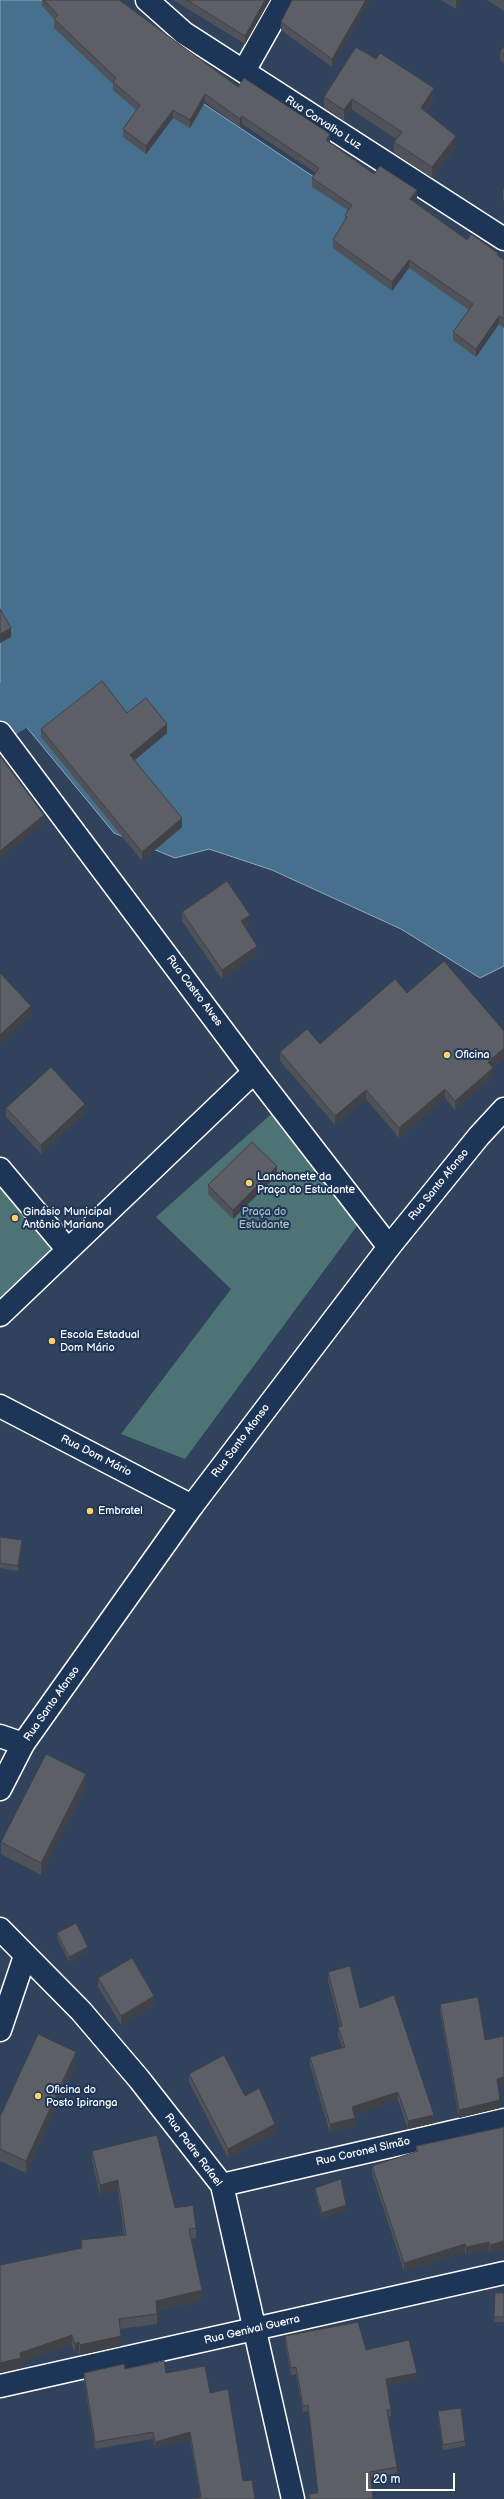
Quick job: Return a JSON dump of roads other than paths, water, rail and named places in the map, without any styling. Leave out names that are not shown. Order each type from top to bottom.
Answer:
[{"type":"street","name":"Rua Carvalho Luz","points":[[147,0],[184,33],[504,239]]},
{"type":"street","points":[[244,71],[284,0]]},
{"type":"street","name":"Rua Castro Alves","points":[[0,733],[254,1072],[389,1247]]},
{"type":"street","points":[[0,1316],[254,1072]]},
{"type":"street","name":"Rua Santo Afonso","points":[[0,1789],[22,1744],[192,1506],[389,1247],[479,1136],[504,1109]]},
{"type":"street","points":[[0,1169],[68,1250]]},
{"type":"street","name":"Rua Dom Mário","points":[[0,1406],[192,1506]]},
{"type":"street","points":[[0,1736],[22,1744]]},
{"type":"street","name":"Rua Padre Rafael","points":[[0,1929],[85,2017],[139,2080],[222,2185],[293,2499]]},
{"type":"street","points":[[0,2030],[4,2005],[26,1956]]},
{"type":"street","name":"Rua Coronel Simão","points":[[222,2185],[504,2120]]},
{"type":"street","name":"Rua Genival Guerra","points":[[0,2386],[504,2273]]},
{"type":"water","points":[[0,0],[104,0],[192,96],[323,183],[504,310],[504,966],[480,978],[401,929],[272,870],[209,849],[175,858],[114,833],[10,707],[0,690]]},
{"type":"waterway","points":[[0,713],[10,707]]},
{"type":"place","name":"Oficina","points":[[447,1055]]},
{"type":"place","name":"Lanchonete da Praça do Estudante","points":[[249,1183]]},
{"type":"place","name":"Ginásio Municipal Antônio Mariano","points":[[15,1218]]},
{"type":"place","name":"Escola Estadual Dom Mário","points":[[52,1341]]},
{"type":"place","name":"Embratel","points":[[90,1511]]},
{"type":"place","name":"Oficina do Posto Ipiranga","points":[[38,2096]]},
{"type":"park label","name":"Praça do Estudante","points":[[264,1218]]}]
